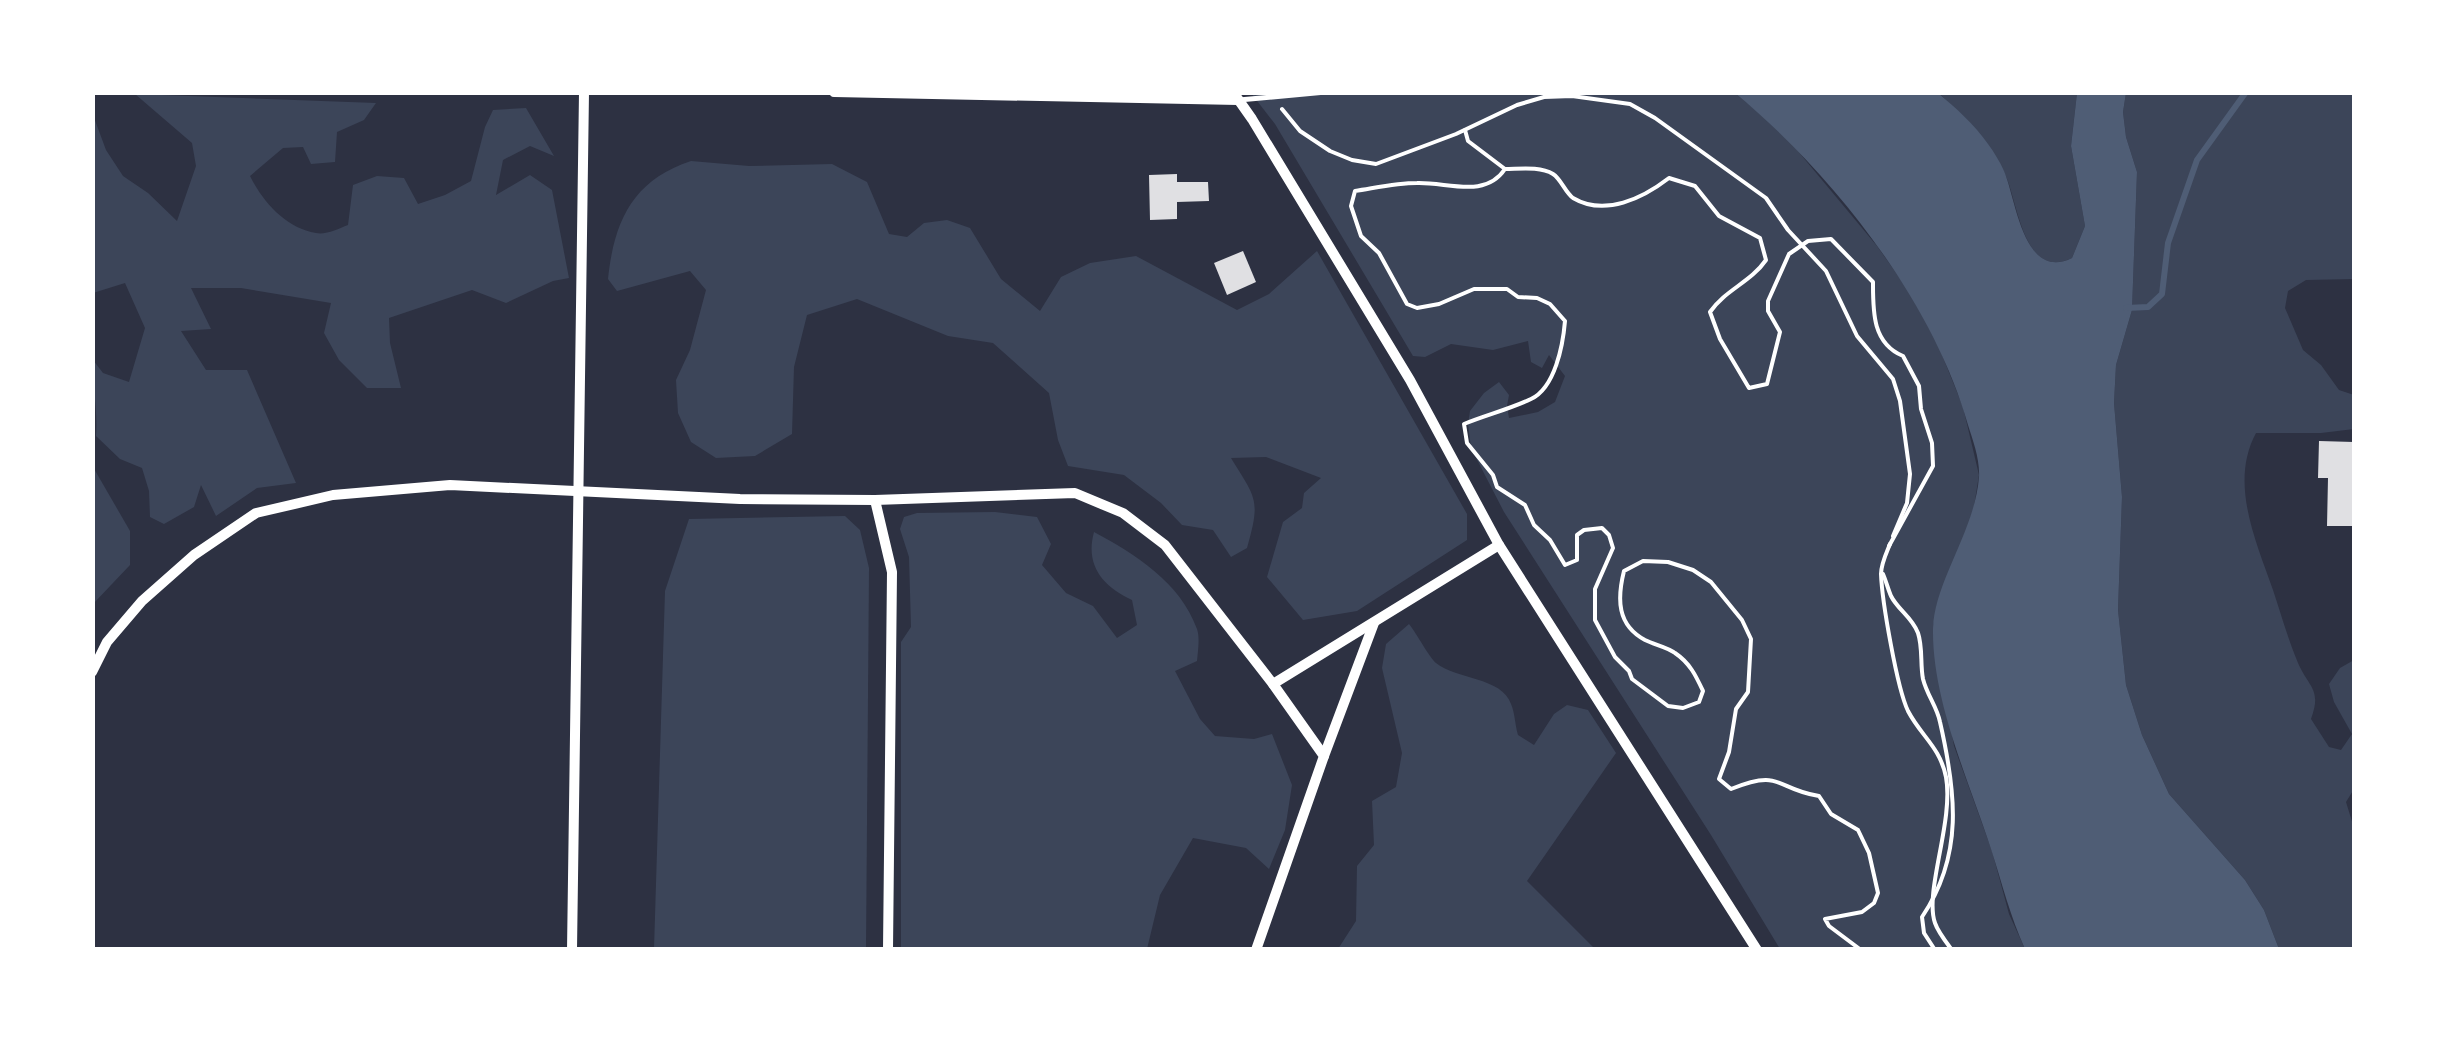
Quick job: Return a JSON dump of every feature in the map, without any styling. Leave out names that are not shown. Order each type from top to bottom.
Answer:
[{"type":"street","points":[[572,950],[584,92]]},
{"type":"street","points":[[834,92],[1236,96],[1410,380],[1500,545],[1756,950]]},
{"type":"street","points":[[92,672],[107,642],[142,601],[194,555],[256,513],[332,495],[450,485],[577,493],[875,500],[1075,494],[1123,514],[1165,545],[1324,756]]},
{"type":"street","points":[[875,500],[892,572],[888,950]]},
{"type":"street","points":[[1273,684],[1500,545]]},
{"type":"street","points":[[1256,950],[1374,622]]},
{"type":"lane","points":[[1236,96],[1326,92]]},
{"type":"path","points":[[1286,115],[1300,131],[1330,152],[1376,164],[1465,130],[1517,104],[1544,97],[1567,94],[1630,104],[1766,198],[1801,245],[1826,270],[1857,336],[1892,378],[1900,401],[1910,474],[1907,502],[1881,570],[1906,705],[1916,724],[1936,746],[1946,776],[1948,806],[1933,902],[1935,923],[1952,950]]},
{"type":"path","points":[[1465,130],[1468,142],[1505,169],[1553,174],[1572,197],[1597,206],[1647,195],[1669,178],[1694,186],[1718,216],[1760,238],[1766,260],[1755,276],[1715,304],[1710,312],[1720,339],[1749,388],[1767,384],[1780,332],[1768,311],[1768,301],[1790,254],[1808,240],[1831,239],[1873,282],[1873,319],[1882,339],[1891,351],[1903,356],[1919,386],[1921,409],[1932,443],[1933,466],[1889,546]]},
{"type":"path","points":[[1505,169],[1500,178],[1480,187],[1421,182],[1355,191],[1351,206],[1362,236],[1379,253],[1408,304],[1417,308],[1440,304],[1474,289],[1507,289],[1550,304],[1565,322],[1560,352],[1535,398],[1464,424],[1467,443],[1497,487],[1525,505],[1534,525],[1550,540],[1565,565],[1576,560],[1577,535],[1584,530],[1602,528],[1609,535],[1613,548],[1595,590],[1595,620],[1632,680],[1668,706],[1683,708],[1699,702],[1703,692],[1694,670],[1673,651],[1629,630],[1620,613],[1624,571],[1643,561],[1668,562],[1693,570],[1711,582],[1742,620],[1751,639],[1748,692],[1736,709],[1729,752],[1719,779],[1731,789],[1764,778],[1787,784],[1796,793],[1818,796],[1831,814],[1858,830],[1869,854],[1878,894],[1862,912],[1825,920],[1861,950]]},
{"type":"path","points":[[1881,570],[1892,597],[1910,616],[1919,636],[1922,677],[1940,720],[1952,771],[1952,836],[1940,890],[1922,917],[1924,934],[1935,950]]},
{"type":"shaded area","points":[[1251,93],[1735,93],[1782,132],[1877,246],[1911,294],[1934,335],[1963,407],[1979,475],[1972,519],[1933,625],[1954,746],[1992,851],[2009,914],[2025,949],[1780,949],[1504,512],[1471,448],[1470,411],[1484,393],[1499,382],[1509,395],[1509,418],[1538,412],[1555,402],[1565,376],[1549,355],[1542,368],[1531,362],[1528,341],[1493,350],[1451,344],[1425,357],[1413,356],[1275,124]]},
{"type":"shaded area","points":[[1735,93],[1938,93],[1990,147],[2004,171],[2032,248],[2042,258],[2056,262],[2072,258],[2085,226],[2071,146],[2077,93],[2126,93],[2126,137],[2137,172],[2132,310],[2116,365],[2114,403],[2122,497],[2118,610],[2126,685],[2142,735],[2169,794],[2245,880],[2264,910],[2279,949],[2025,949],[1953,740],[1934,656],[1935,611],[1970,517],[1979,477],[1968,425],[1931,332],[1875,243],[1808,162]]},
{"type":"shaded area","points":[[1938,93],[2077,93],[2071,146],[2085,226],[2072,258],[2055,262],[2042,258],[2032,248],[1999,163]]},
{"type":"shaded area","points":[[2126,93],[2354,93],[2354,279],[2306,280],[2288,291],[2285,308],[2303,350],[2321,365],[2339,390],[2354,395],[2354,429],[2256,433],[2248,452],[2245,492],[2253,532],[2294,654],[2315,695],[2311,719],[2329,747],[2341,750],[2352,734],[2329,684],[2340,668],[2354,660],[2354,789],[2346,802],[2354,828],[2354,949],[2279,949],[2264,910],[2245,880],[2169,794],[2142,735],[2126,685],[2118,610],[2122,497],[2114,403],[2116,365],[2132,310],[2137,172],[2126,137]]},
{"type":"shaded area","points":[[135,94],[376,103],[364,120],[337,132],[335,162],[311,164],[303,147],[283,148],[250,176],[285,220],[320,233],[348,225],[353,185],[377,176],[404,178],[418,204],[471,181],[493,110],[526,108],[554,156],[530,146],[503,160],[496,195],[530,175],[552,190],[569,278],[553,281],[506,303],[472,290],[389,318],[390,343],[401,388],[367,388],[339,360],[324,333],[331,303],[241,288],[191,288],[211,329],[181,331],[206,370],[247,370],[296,483],[257,488],[216,516],[201,485],[194,507],[164,524],[150,517],[149,491],[142,468],[120,459],[96,436],[93,360],[103,373],[129,382],[145,328],[125,283],[93,293],[93,115],[106,150],[123,176],[177,221],[196,166],[192,143]]},
{"type":"shaded area","points":[[691,161],[749,166],[832,164],[867,182],[889,234],[907,237],[924,223],[947,220],[970,228],[1001,279],[1040,311],[1061,277],[1090,263],[1136,256],[1237,310],[1269,294],[1317,251],[1467,514],[1467,540],[1357,611],[1303,620],[1267,577],[1283,522],[1302,508],[1304,493],[1321,478],[1266,457],[1231,458],[1251,492],[1255,509],[1247,548],[1231,557],[1213,530],[1182,525],[1124,475],[1068,466],[1058,440],[1049,393],[993,343],[948,336],[857,299],[807,315],[794,367],[792,434],[755,456],[716,458],[691,442],[678,413],[676,380],[690,350],[706,290],[690,271],[617,291],[608,279],[615,239],[630,205],[654,179]]},
{"type":"shaded area","points":[[93,467],[130,531],[130,565],[93,604]]},
{"type":"shaded area","points":[[995,512],[1037,517],[1051,544],[1042,565],[1066,593],[1093,606],[1117,638],[1137,625],[1132,600],[1112,588],[1098,573],[1092,555],[1094,532],[1168,583],[1197,629],[1197,661],[1175,671],[1200,719],[1215,736],[1254,739],[1272,734],[1292,785],[1285,830],[1269,869],[1246,848],[1193,838],[1160,895],[1147,949],[901,949],[901,642],[911,627],[909,557],[900,529],[904,517],[917,513]]},
{"type":"shaded area","points":[[845,516],[860,530],[869,568],[866,949],[654,949],[665,591],[689,519]]},
{"type":"shaded area","points":[[1409,624],[1436,663],[1506,695],[1518,735],[1534,745],[1554,714],[1567,705],[1588,710],[1616,753],[1527,881],[1595,949],[1338,949],[1356,921],[1357,866],[1374,845],[1372,801],[1396,787],[1402,753],[1382,668],[1386,644]]},
{"type":"building","points":[[1177,174],[1177,182],[1208,182],[1209,201],[1177,202],[1177,219],[1150,220],[1149,175]]},
{"type":"building","points":[[1243,251],[1256,282],[1227,295],[1214,263]]},
{"type":"building","points":[[2319,441],[2354,442],[2354,526],[2327,526],[2328,478],[2318,478]]},
{"type":"waterway","points":[[2126,308],[2148,307],[2162,294],[2168,243],[2197,160],[2246,92]]}]
